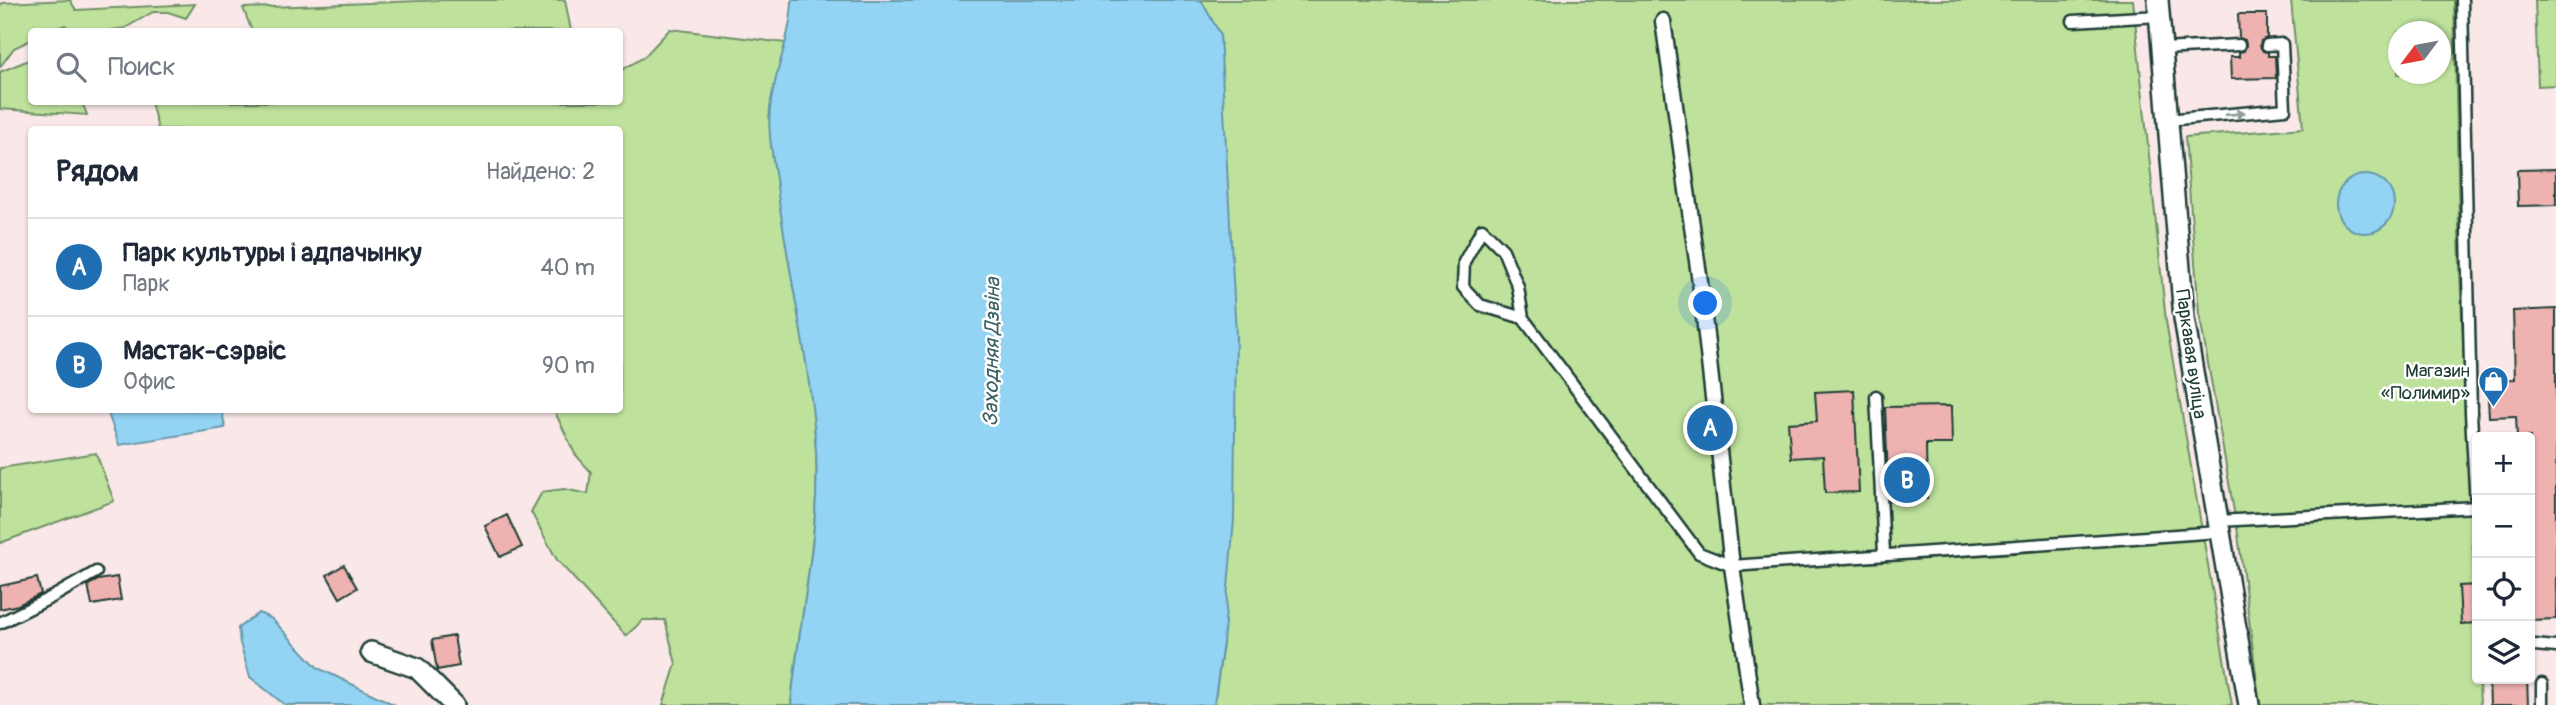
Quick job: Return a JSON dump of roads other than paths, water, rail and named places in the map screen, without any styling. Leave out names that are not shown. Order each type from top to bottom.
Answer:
[{"type":"street","name":"Паркавая вуліца","points":[[2159,8],[2184,318],[2249,705]]},
{"type":"street","points":[[1663,21],[1700,282],[1732,566],[1752,705]]},
{"type":"street","points":[[371,652],[417,668],[454,705]]},
{"type":"lane","points":[[1523,318],[1480,305],[1463,287],[1464,262],[1482,229],[1503,250],[1518,287],[1523,318],[1699,553],[1732,566],[2476,507],[2471,413],[2462,0]]},
{"type":"lane","points":[[2073,21],[2159,8]]},
{"type":"lane","points":[[2167,120],[2285,109],[2282,44],[2267,44]]},
{"type":"lane","points":[[2162,49],[2239,45]]},
{"type":"lane","points":[[1876,396],[1884,553]]},
{"type":"lane","points":[[0,623],[96,572]]},
{"type":"lane","points":[[2535,645],[2556,646]]},
{"type":"lane","points":[[2542,684],[2542,705]]},
{"type":"water","name":"Заходняя Дзвіна","points":[[792,0],[1201,0],[1220,34],[1236,336],[1234,520],[1223,643],[1214,705],[791,705],[813,537],[817,470],[808,375],[782,224],[770,130],[772,95],[789,28]]},
{"type":"water","points":[[2359,175],[2371,175],[2386,183],[2394,198],[2394,210],[2386,225],[2371,233],[2359,233],[2344,225],[2336,210],[2336,198],[2344,183]]},
{"type":"water","points":[[110,413],[222,413],[225,428],[119,445]]},
{"type":"water","points":[[259,613],[272,619],[318,668],[395,705],[285,705],[250,677],[240,643],[238,628]]},
{"type":"place","name":"Магазин «Полимир»","points":[[2493,409]]},
{"type":"place","name":"Парк культуры і адпачынку","points":[[1710,428]]},
{"type":"place","name":"Мастак-сэрвіс","points":[[1907,480]]}]
